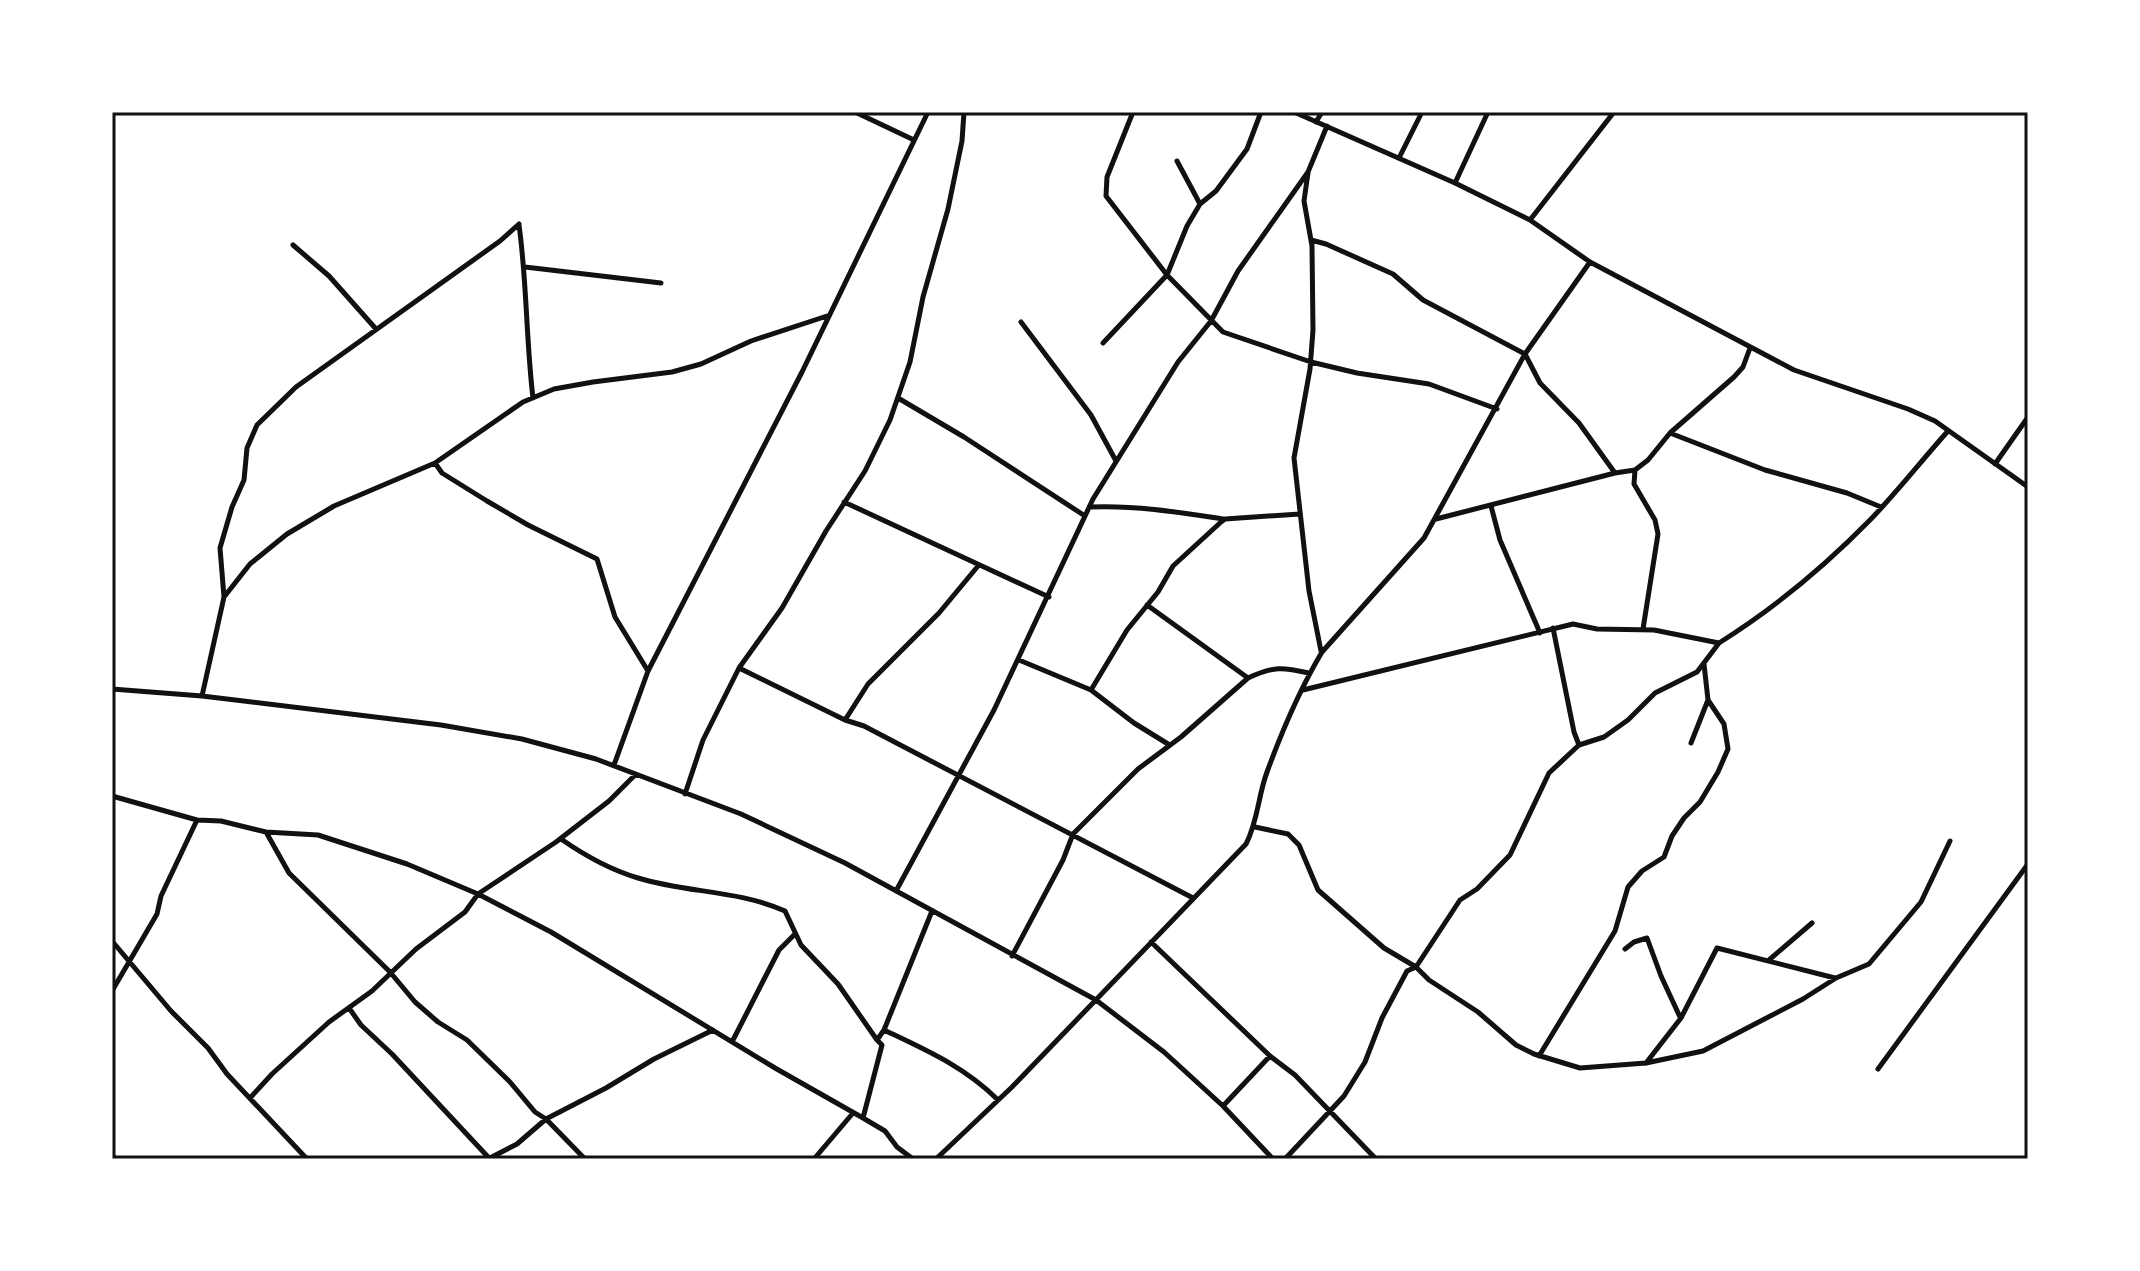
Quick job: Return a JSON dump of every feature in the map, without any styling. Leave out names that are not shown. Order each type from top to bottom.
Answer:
[{"type":"street","points":[[855,112],[914,140]]},
{"type":"street","points":[[614,765],[648,671],[802,372],[928,112]]},
{"type":"street","points":[[685,794],[703,740],[739,668],[782,608],[865,471],[898,398],[910,362],[923,297],[957,171],[964,112]]},
{"type":"street","points":[[1133,112],[1107,177],[1106,196],[1167,275],[1223,332],[1311,362],[1429,384],[1497,409]]},
{"type":"street","points":[[1103,343],[1167,275],[1187,226],[1200,204],[1216,191],[1247,149],[1261,112]]},
{"type":"street","points":[[1294,112],[1455,183],[1530,220],[1590,262],[1794,370],[1935,421],[2028,487]]},
{"type":"street","points":[[1316,122],[1322,112]]},
{"type":"street","points":[[1399,158],[1422,112]]},
{"type":"street","points":[[1455,183],[1488,112]]},
{"type":"street","points":[[1530,220],[1614,112]]},
{"type":"street","points":[[896,891],[1019,660],[1089,507],[1178,362],[1211,321],[1238,271],[1308,172],[1327,126]]},
{"type":"street","points":[[1177,161],[1200,204]]},
{"type":"street","points":[[1308,172],[1304,201],[1311,240],[1314,293],[1311,362],[1294,458],[1309,591],[1322,652]]},
{"type":"street","points":[[202,696],[224,597],[220,548],[244,480],[247,448],[257,425],[296,387],[500,241],[519,224],[525,267],[526,341],[533,398]]},
{"type":"street","points":[[1311,240],[1393,274],[1423,300],[1525,354],[1540,383],[1579,423],[1615,473]]},
{"type":"street","points":[[293,245],[329,276],[376,329]]},
{"type":"street","points":[[936,1159],[998,1100],[1246,844],[1255,827],[1267,774],[1309,673],[1322,652],[1424,538],[1525,354],[1590,262]]},
{"type":"street","points":[[525,267],[661,283]]},
{"type":"street","points":[[224,597],[250,564],[287,534],[334,506],[435,463],[523,402],[554,389],[672,372],[701,364],[751,341],[827,316]]},
{"type":"street","points":[[1021,322],[1091,415],[1116,461]]},
{"type":"street","points":[[1436,519],[1635,470],[1648,460],[1670,433],[1734,377],[1743,367],[1750,348]]},
{"type":"street","points":[[898,398],[1085,516]]},
{"type":"street","points":[[1995,464],[2028,417]]},
{"type":"street","points":[[1285,1159],[1344,1096],[1365,1062],[1382,1018],[1407,971],[1416,967],[1460,900],[1477,889],[1510,855],[1549,773],[1579,745],[1604,737],[1628,720],[1655,693],[1697,672],[1719,643],[1800,586],[1881,507],[1948,431]]},
{"type":"street","points":[[1670,433],[1765,470],[1847,493],[1881,507]]},
{"type":"street","points":[[435,463],[442,473],[487,501],[597,559],[615,617],[648,671]]},
{"type":"street","points":[[1635,470],[1634,484],[1655,520],[1658,534],[1643,629]]},
{"type":"street","points":[[844,502],[1049,597]]},
{"type":"street","points":[[1089,507],[1122,505],[1162,508],[1225,519],[1300,514]]},
{"type":"street","points":[[1491,506],[1500,540],[1540,633]]},
{"type":"street","points":[[1091,690],[1127,630],[1173,566],[1225,519]]},
{"type":"street","points":[[845,720],[868,684],[939,613],[978,566]]},
{"type":"street","points":[[1147,605],[1248,678]]},
{"type":"street","points":[[1302,691],[1573,624],[1597,629],[1643,629],[1719,643]]},
{"type":"street","points":[[1553,628],[1579,745]]},
{"type":"street","points":[[1019,660],[1091,690],[1168,744]]},
{"type":"street","points":[[1539,1056],[1610,941],[1628,887],[1642,871],[1664,857],[1672,836],[1700,802],[1728,749],[1724,724],[1708,700],[1704,663]]},
{"type":"street","points":[[1012,956],[1063,860],[1073,834],[1129,776],[1181,737],[1248,678],[1269,668],[1282,667],[1309,673]]},
{"type":"street","points":[[739,668],[845,720],[864,726],[1193,898]]},
{"type":"street","points":[[112,689],[202,696],[441,725],[522,739],[574,751],[741,814],[845,863],[1096,1000],[1164,1052],[1223,1106],[1273,1159]]},
{"type":"street","points":[[1691,743],[1708,700]]},
{"type":"street","points":[[250,1098],[304,1044],[465,912],[478,894],[561,839],[609,801],[635,775]]},
{"type":"street","points":[[112,796],[136,800],[197,820],[221,821],[266,832],[318,835],[407,864],[478,894],[551,932],[885,1131],[897,1147],[913,1159]]},
{"type":"street","points":[[112,991],[157,914],[161,896],[197,820]]},
{"type":"street","points":[[1255,827],[1288,834],[1299,845],[1318,890],[1384,948],[1478,1012],[1516,1045],[1539,1056],[1580,1068],[1646,1063],[1703,1051],[1803,999],[1836,978],[1869,964],[1921,902],[1950,841]]},
{"type":"street","points":[[266,832],[289,873],[390,972],[415,1002],[438,1022],[467,1040],[510,1082],[535,1112],[546,1119],[585,1159]]},
{"type":"street","points":[[561,839],[585,855],[638,878],[752,898],[788,915],[801,945],[838,984],[882,1045],[863,1118]]},
{"type":"street","points":[[1878,1069],[2028,864]]},
{"type":"street","points":[[877,1040],[884,1030],[932,911]]},
{"type":"street","points":[[1768,961],[1812,923]]},
{"type":"street","points":[[732,1042],[779,950],[795,934]]},
{"type":"street","points":[[1625,949],[1647,938],[1681,1018]]},
{"type":"street","points":[[112,941],[171,1011],[307,1159]]},
{"type":"street","points":[[1151,942],[1270,1056],[1295,1075],[1376,1159]]},
{"type":"street","points":[[1646,1063],[1681,1018],[1717,948],[1836,978]]},
{"type":"street","points":[[349,1008],[361,1025],[489,1158],[517,1144],[546,1119],[713,1030]]},
{"type":"street","points":[[884,1030],[955,1064],[998,1100]]},
{"type":"street","points":[[1223,1106],[1270,1056]]},
{"type":"street","points":[[814,1159],[853,1113]]}]
